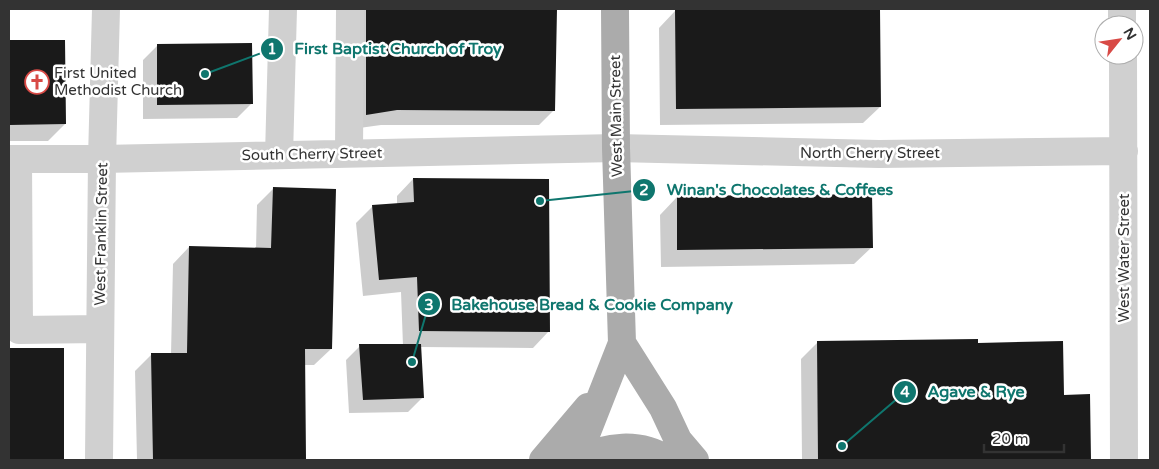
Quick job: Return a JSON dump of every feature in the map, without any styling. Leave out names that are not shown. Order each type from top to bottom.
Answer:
[{"type":"main road","name":"West Main Street","points":[[615,9],[616,148],[622,343]]},
{"type":"main road","points":[[576,460],[622,343]]},
{"type":"main road","points":[[622,343],[663,408],[681,455]]},
{"type":"main road","points":[[543,460],[606,385]]},
{"type":"main road","points":[[576,460],[597,451],[620,447],[681,455]]},
{"type":"street","name":"West Franklin Street","points":[[99,460],[102,160],[106,9]]},
{"type":"street","points":[[278,154],[283,9]]},
{"type":"street","points":[[349,152],[350,9]]},
{"type":"street","name":"West Water Street","points":[[1123,65],[1124,460]]},
{"type":"street","name":"South Cherry Street","points":[[13,159],[102,160],[349,152],[616,148]]},
{"type":"street","name":"North Cherry Street","points":[[616,148],[879,154],[1124,150]]},
{"type":"street","points":[[13,159],[14,330],[100,329]]},
{"type":"building","points":[[366,9],[557,9],[555,111],[397,110],[366,115]]},
{"type":"building","points":[[880,9],[881,107],[676,109],[675,10]]},
{"type":"building","name":"First United Methodist Church","points":[[9,40],[65,40],[66,124],[9,125]]},
{"type":"building","points":[[252,43],[253,104],[157,105],[157,44]]},
{"type":"building","points":[[413,178],[549,179],[550,332],[419,331],[417,277],[379,280],[372,205],[414,202]]},
{"type":"building","points":[[273,187],[336,189],[332,349],[305,349],[306,460],[153,460],[151,353],[187,353],[189,246],[271,248]]},
{"type":"building","points":[[872,194],[873,248],[677,250],[677,196]]},
{"type":"building","points":[[978,339],[978,343],[1063,341],[1064,395],[1090,394],[1091,460],[818,460],[817,341]]},
{"type":"building","points":[[359,344],[421,344],[424,398],[363,400]]},
{"type":"building","points":[[9,348],[64,348],[64,460],[9,460]]},
{"type":"place","name":"First Baptist Church of Troy","points":[[205,74]]},
{"type":"place","name":"First United Methodist Church","points":[[37,82]]},
{"type":"place","name":"Winan's Chocolates & Coffees","points":[[540,201]]},
{"type":"place","name":"Bakehouse Bread & Cookie Company","points":[[412,362]]},
{"type":"place","name":"Agave & Rye","points":[[842,446]]}]
